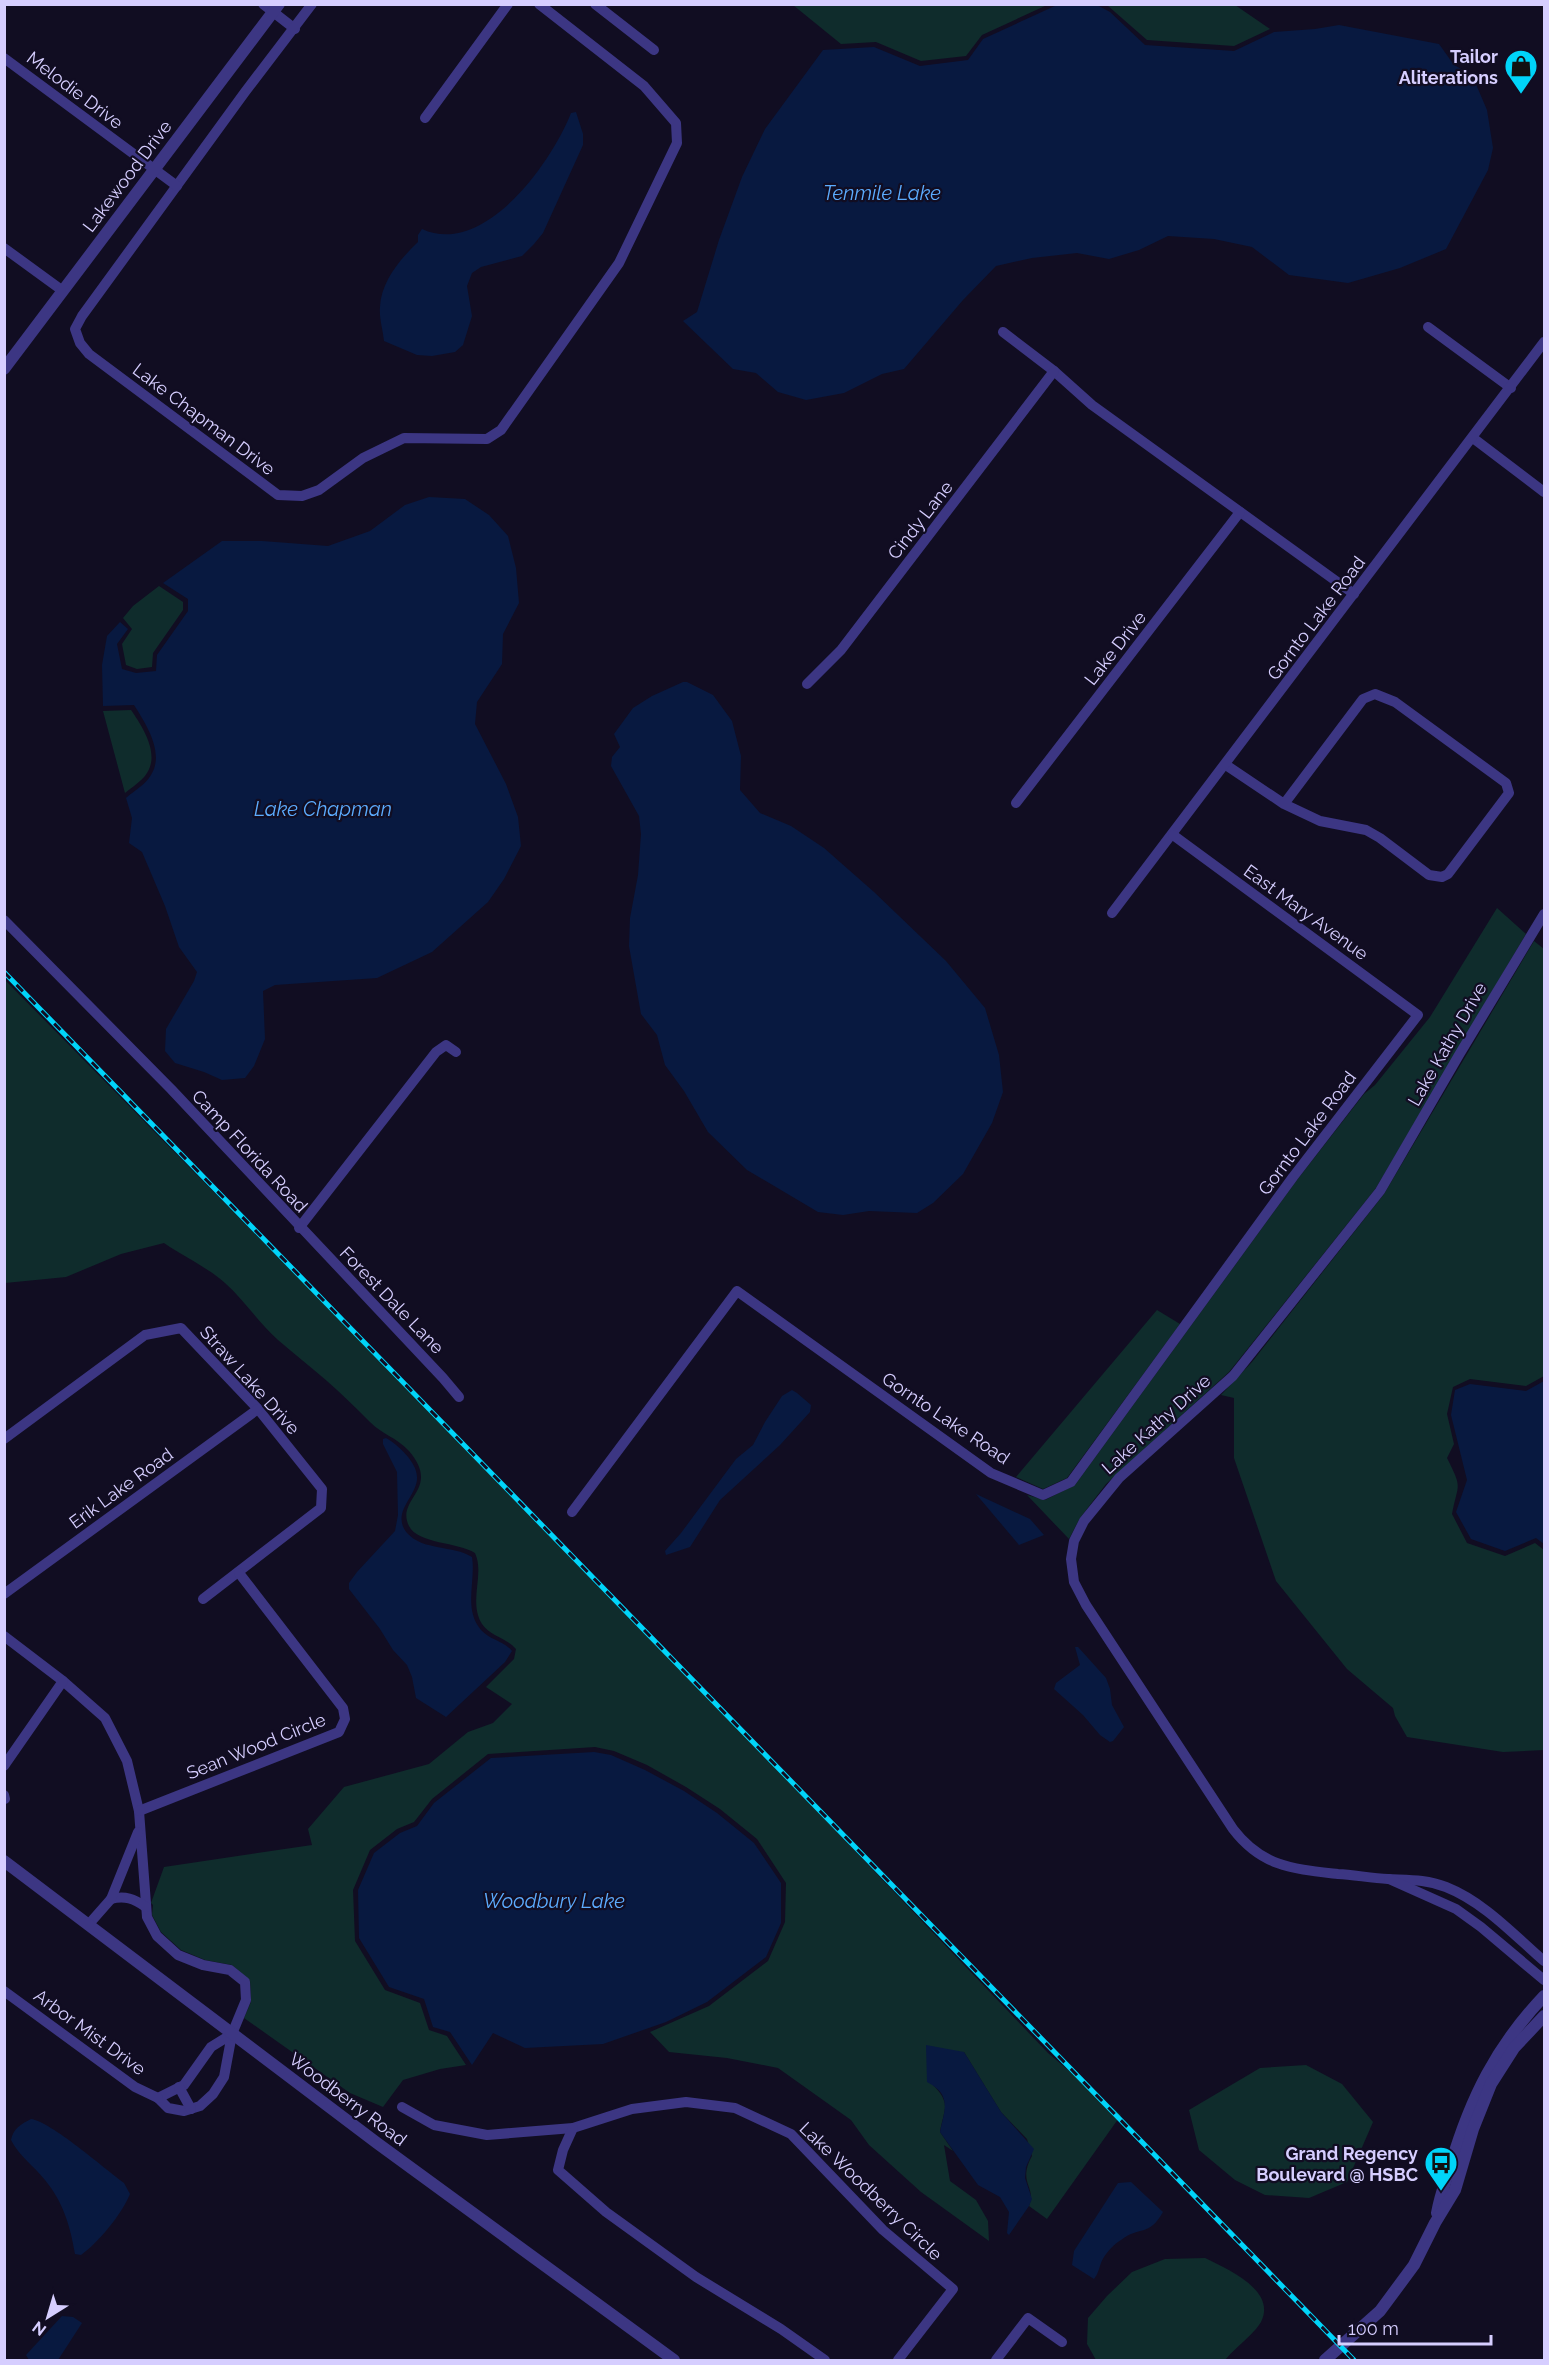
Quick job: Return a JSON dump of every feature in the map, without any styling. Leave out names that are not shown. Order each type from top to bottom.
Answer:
[{"type":"street","name":"Lake Chapman Drive","points":[[312,4],[245,92],[82,316],[75,329],[80,343],[89,354],[278,495],[302,496],[319,490],[363,458],[404,438],[487,439],[501,430],[619,263],[677,143],[676,123],[644,86],[539,4]]},
{"type":"street","points":[[425,118],[508,4]]},
{"type":"street","points":[[595,4],[654,50]]},
{"type":"street","points":[[272,7],[295,29]]},
{"type":"street","name":"Lakewood Drive","points":[[4,369],[155,169],[272,7]]},
{"type":"street","name":"Melodie Drive","points":[[4,58],[177,186]]},
{"type":"street","points":[[4,248],[63,291]]},
{"type":"street","points":[[1428,327],[1511,388]]},
{"type":"street","points":[[1003,332],[1054,370],[1092,405],[1354,594]]},
{"type":"street","name":"Gornto Lake Road","points":[[1112,913],[1545,342]]},
{"type":"street","name":"Cindy Lane","points":[[807,684],[841,650],[1054,370]]},
{"type":"street","points":[[1473,438],[1545,492]]},
{"type":"street","name":"Lake Drive","points":[[1016,803],[1240,512]]},
{"type":"street","points":[[1226,765],[1284,804],[1320,821],[1365,830],[1380,838],[1429,875],[1442,877],[1448,874],[1509,794],[1506,783],[1395,702],[1375,694],[1363,699],[1284,804]]},
{"type":"street","name":"East Mary Avenue","points":[[1173,835],[1418,1015]]},
{"type":"street","name":"Lake Kathy Drive","points":[[1545,914],[1380,1191],[1233,1376],[1110,1488],[1080,1527],[1072,1549],[1072,1571],[1079,1592],[1242,1840],[1260,1855],[1294,1869],[1420,1880],[1459,1893],[1481,1907],[1545,1961]]},
{"type":"street","name":"Camp Florida Road","points":[[4,920],[171,1089],[299,1228],[436,1052],[446,1045],[456,1052]]},
{"type":"street","name":"Gornto Lake Road","points":[[572,1512],[737,1291],[991,1473],[1043,1495],[1071,1482],[1293,1177],[1418,1015]]},
{"type":"street","name":"Forest Dale Lane","points":[[299,1228],[459,1397]]},
{"type":"street","name":"Straw Lake Drive","points":[[4,1439],[145,1335],[181,1328],[258,1409],[322,1489],[321,1508],[203,1599]]},
{"type":"street","name":"Erik Lake Road","points":[[4,1594],[258,1409]]},
{"type":"street","name":"Sean Wood Circle","points":[[138,1811],[339,1732],[345,1719],[343,1708],[239,1573]]},
{"type":"street","points":[[4,1636],[63,1681],[105,1718],[127,1761],[140,1826],[147,1917],[157,1936],[178,1955],[203,1965],[230,1970],[244,1982],[246,2000],[232,2034],[224,2077],[213,2094],[200,2106],[191,2109],[179,2087]]},
{"type":"street","points":[[4,1766],[63,1681]]},
{"type":"street","points":[[89,1924],[111,1899],[134,1847],[140,1826]]},
{"type":"street","name":"Woodberry Road","points":[[4,1861],[376,2143],[674,2361]]},
{"type":"street","name":"Lake Kathy Drive","points":[[1389,1879],[1445,1903],[1462,1913],[1545,1980]]},
{"type":"street","points":[[111,1899],[122,1896],[146,1907]]},
{"type":"street","name":"Arbor Mist Drive","points":[[4,1991],[135,2086],[158,2098],[168,2108],[184,2111],[191,2109]]},
{"type":"street","points":[[1435,2223],[1461,2129],[1482,2080],[1506,2042],[1545,1996]]},
{"type":"street","points":[[1325,2361],[1380,2310],[1414,2265],[1455,2190],[1473,2129],[1491,2084],[1514,2048],[1545,2016]]},
{"type":"street","points":[[158,2098],[184,2085],[212,2047],[232,2034]]},
{"type":"street","name":"Lake Woodberry Circle","points":[[402,2108],[434,2125],[487,2135],[573,2128],[632,2109],[686,2102],[735,2108],[791,2134],[883,2230],[953,2289],[898,2361]]},
{"type":"street","points":[[573,2128],[563,2150],[558,2170],[606,2212],[696,2277],[781,2329],[822,2360]]},
{"type":"street","points":[[996,2361],[1028,2318],[1062,2342]]},
{"type":"green space","points":[[793,5],[1047,5],[982,35],[966,56],[921,61],[876,42],[841,44]]},
{"type":"green space","points":[[1107,5],[1235,5],[1270,29],[1234,46],[1147,40]]},
{"type":"green space","points":[[159,586],[183,602],[183,610],[153,653],[152,667],[137,669],[126,665],[122,644],[132,629],[123,618],[133,606]]},
{"type":"green space","points":[[131,710],[148,740],[152,757],[145,776],[125,793],[103,711]]},
{"type":"green space","points":[[1497,908],[1526,934],[1376,1188],[1229,1372],[1106,1484],[1080,1518],[1069,1539],[1027,1495],[1045,1500],[1075,1485],[1297,1180],[1364,1094],[1375,1085],[1430,1017]]},
{"type":"green space","points":[[1534,941],[1544,949],[1544,1376],[1526,1386],[1470,1379],[1453,1387],[1447,1414],[1454,1444],[1447,1458],[1458,1486],[1452,1514],[1467,1543],[1505,1556],[1535,1543],[1544,1550],[1544,1750],[1503,1752],[1407,1737],[1393,1708],[1347,1669],[1276,1581],[1234,1458],[1234,1398],[1221,1395],[1252,1362],[1384,1194]]},
{"type":"green space","points":[[4,979],[603,1587],[1048,2053],[1121,2115],[1047,2219],[1029,2206],[1031,2194],[1026,2173],[1032,2156],[1027,2139],[1001,2112],[964,2052],[932,2084],[942,2097],[945,2106],[940,2132],[953,2151],[944,2145],[950,2181],[976,2200],[988,2221],[989,2241],[921,2192],[869,2145],[851,2120],[778,2068],[727,2058],[669,2052],[650,2032],[709,2006],[768,1961],[785,1922],[786,1883],[757,1839],[720,1809],[647,1765],[614,1751],[595,1747],[488,1754],[432,1799],[414,1822],[397,1829],[370,1850],[353,1890],[355,1941],[385,1990],[420,2003],[429,2030],[447,2036],[466,2065],[440,2069],[403,2080],[383,2107],[350,2093],[244,2018],[251,2002],[250,1981],[232,1965],[205,1960],[181,1950],[161,1932],[152,1915],[153,1905],[151,1903],[164,1867],[312,1845],[308,1829],[344,1787],[429,1764],[468,1732],[493,1723],[512,1704],[486,1687],[514,1659],[516,1649],[485,1628],[478,1615],[476,1597],[478,1561],[475,1553],[468,1549],[429,1540],[414,1532],[409,1526],[406,1516],[420,1484],[421,1475],[418,1464],[409,1451],[375,1426],[333,1386],[278,1340],[232,1290],[211,1272],[164,1243],[121,1254],[66,1277],[5,1283]]},
{"type":"green space","points":[[1157,1310],[1180,1324],[1067,1478],[1043,1489],[1016,1477]]},
{"type":"green space","points":[[1306,2065],[1342,2084],[1373,2122],[1347,2182],[1309,2198],[1265,2195],[1235,2180],[1199,2150],[1189,2110],[1260,2068]]},
{"type":"green space","points":[[1205,2258],[1247,2282],[1262,2300],[1264,2311],[1261,2322],[1225,2360],[1096,2360],[1087,2344],[1088,2318],[1132,2272],[1165,2259]]},
{"type":"water","name":"Tenmile Lake","points":[[1057,5],[1097,5],[1110,12],[1145,45],[1234,51],[1274,32],[1339,25],[1439,44],[1454,65],[1472,75],[1487,110],[1493,148],[1488,170],[1446,249],[1400,268],[1348,283],[1289,275],[1252,247],[1214,239],[1168,236],[1139,250],[1109,259],[1077,253],[1032,258],[996,266],[963,300],[904,369],[882,374],[844,393],[806,400],[778,392],[756,373],[733,369],[683,321],[697,312],[719,240],[742,177],[765,129],[823,50],[874,47],[920,66],[968,60],[983,39]]},
{"type":"water","points":[[576,112],[583,134],[583,145],[543,233],[522,256],[481,267],[472,273],[467,286],[472,316],[463,345],[455,352],[432,356],[417,355],[384,341],[380,311],[384,289],[398,263],[418,242],[418,235],[422,229],[445,234],[469,230],[491,218],[513,200],[532,179],[562,133],[571,113]]},
{"type":"water","name":"Lake Chapman","points":[[429,497],[465,499],[489,515],[508,536],[516,568],[519,603],[503,634],[502,664],[477,702],[475,724],[506,784],[518,817],[521,846],[504,879],[488,902],[432,952],[377,978],[275,985],[263,991],[265,1039],[254,1066],[245,1078],[222,1080],[175,1063],[165,1051],[166,1029],[197,972],[179,947],[165,906],[142,852],[129,843],[132,818],[126,798],[149,778],[155,766],[156,757],[152,739],[134,705],[103,706],[102,665],[107,636],[120,622],[128,629],[117,644],[122,669],[136,673],[156,671],[157,655],[188,611],[188,599],[163,583],[222,541],[262,541],[328,546],[370,531],[405,505]]},
{"type":"water","points":[[683,682],[713,695],[732,721],[741,756],[740,790],[760,813],[791,826],[824,848],[946,961],[985,1008],[999,1055],[1003,1092],[992,1123],[963,1174],[933,1203],[917,1213],[869,1211],[843,1215],[818,1212],[747,1170],[708,1132],[684,1091],[665,1065],[657,1035],[641,1014],[629,946],[630,918],[638,875],[641,834],[639,816],[611,766],[612,757],[620,747],[614,734],[633,708],[652,696]]},
{"type":"water","points":[[1544,1381],[1544,1544],[1536,1538],[1505,1551],[1471,1539],[1456,1512],[1467,1480],[1451,1415],[1455,1390],[1470,1384],[1526,1391]]},
{"type":"water","points":[[792,1390],[811,1405],[810,1412],[780,1445],[720,1500],[690,1547],[666,1555],[665,1551],[736,1459],[753,1445],[782,1396]]},
{"type":"water","points":[[386,1438],[406,1454],[416,1471],[416,1484],[403,1511],[403,1525],[407,1533],[421,1543],[472,1557],[471,1604],[476,1622],[481,1630],[512,1651],[505,1662],[446,1717],[416,1698],[407,1665],[393,1650],[349,1589],[349,1583],[357,1572],[395,1531],[398,1515],[397,1472],[383,1444],[383,1439]]},
{"type":"water","points":[[976,1494],[1030,1519],[1044,1535],[1019,1545]]},
{"type":"water","points":[[1075,1647],[1078,1647],[1106,1678],[1112,1705],[1124,1727],[1113,1741],[1110,1742],[1100,1735],[1083,1715],[1054,1689],[1056,1683],[1080,1665]]},
{"type":"water","name":"Woodbury Lake","points":[[594,1752],[611,1755],[684,1791],[717,1813],[754,1843],[781,1883],[781,1923],[766,1957],[707,2002],[666,2022],[603,2044],[525,2048],[493,2033],[472,2065],[450,2032],[433,2027],[424,1999],[389,1987],[359,1938],[358,1890],[374,1853],[400,1833],[417,1826],[434,1803],[491,1758]]},
{"type":"water","points":[[926,2045],[964,2052],[1001,2112],[1034,2149],[1026,2167],[1025,2178],[1032,2199],[1009,2235],[1007,2233],[1009,2212],[1000,2197],[978,2185],[940,2132],[945,2104],[941,2092],[927,2082]]},
{"type":"water","points":[[31,2119],[51,2128],[78,2147],[124,2183],[130,2194],[109,2228],[81,2255],[75,2254],[71,2233],[57,2197],[11,2140],[18,2127]]},
{"type":"water","points":[[1131,2182],[1163,2212],[1153,2225],[1127,2236],[1114,2245],[1102,2260],[1094,2279],[1072,2265],[1074,2251],[1118,2183]]},
{"type":"water","points":[[62,2316],[73,2317],[82,2323],[58,2360],[29,2360],[26,2355]]},
{"type":"railway","points":[[4,972],[1354,2360]]},
{"type":"place","name":"Tailor Aliterations","points":[[1521,95]]},
{"type":"place","name":"Grand Regency Boulevard @ HSBC","points":[[1441,2192]]}]
